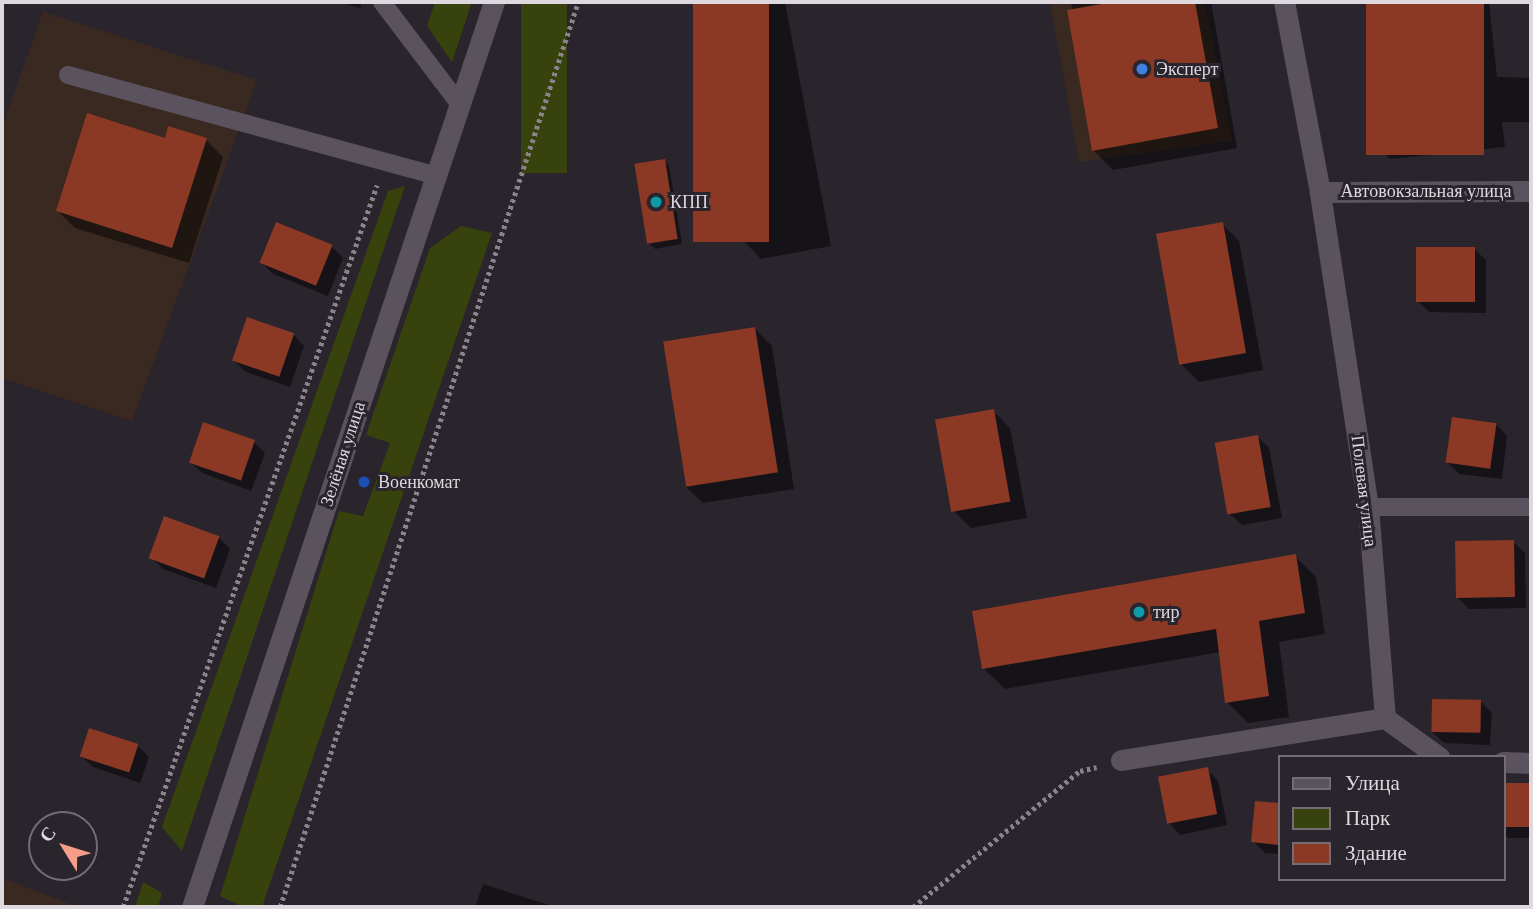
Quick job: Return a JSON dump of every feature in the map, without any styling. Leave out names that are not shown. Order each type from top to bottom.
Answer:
[{"type":"street","name":"Зелёная улица","points":[[192,907],[433,175],[494,2]]},
{"type":"street","name":"Полевая улица","points":[[1284,2],[1320,192],[1368,507],[1385,718]]},
{"type":"street","name":"Автовокзальная улица","points":[[1320,192],[1531,191]]},
{"type":"street","points":[[1121,760],[1385,718],[1437,755]]},
{"type":"street","points":[[1505,762],[1531,763]]},
{"type":"lane","points":[[382,2],[458,102]]},
{"type":"lane","points":[[68,75],[433,175]]},
{"type":"lane","points":[[1368,507],[1531,506]]},
{"type":"path","points":[[280,907],[578,2]]},
{"type":"path","points":[[123,907],[385,163]]},
{"type":"path","points":[[913,907],[1080,771],[1121,760]]},
{"type":"shaded area","name":"Эксперт","points":[[1050,2],[1205,2],[1232,141],[1079,162]]},
{"type":"shaded area","points":[[43,12],[257,80],[132,421],[2,378],[2,127]]},
{"type":"shaded area","points":[[2,878],[78,907],[2,907]]},
{"type":"green space","points":[[435,2],[472,2],[452,62],[427,26]]},
{"type":"green space","points":[[521,2],[567,2],[567,173],[521,173]]},
{"type":"green space","points":[[405,186],[182,851],[162,827],[388,191]]},
{"type":"green space","points":[[461,226],[492,233],[262,907],[243,907],[220,896],[339,511],[363,516],[390,443],[366,435],[430,248]]},
{"type":"green space","points":[[143,882],[162,893],[158,907],[135,907]]},
{"type":"building","points":[[693,2],[769,2],[769,242],[693,242]]},
{"type":"building","name":"Эксперт","points":[[1113,2],[1195,2],[1218,128],[1092,151],[1067,10]]},
{"type":"building","points":[[1366,2],[1484,2],[1484,155],[1366,155]]},
{"type":"building","points":[[87,113],[165,138],[168,126],[207,138],[172,248],[56,211]]},
{"type":"building","name":"КПП","points":[[665,159],[678,239],[647,244],[634,164]]},
{"type":"building","points":[[276,222],[333,245],[316,286],[260,263]]},
{"type":"building","points":[[1223,222],[1246,353],[1179,365],[1156,234]]},
{"type":"building","points":[[1416,247],[1475,247],[1475,302],[1416,302]]},
{"type":"building","points":[[247,317],[294,333],[279,377],[232,360]]},
{"type":"building","points":[[755,327],[778,472],[686,487],[663,342]]},
{"type":"building","points":[[994,409],[1010,502],[951,512],[935,419]]},
{"type":"building","points":[[1452,417],[1497,423],[1490,469],[1446,463]]},
{"type":"building","points":[[203,422],[255,440],[241,481],[189,463]]},
{"type":"building","points":[[1258,435],[1271,507],[1227,515],[1215,443]]},
{"type":"building","points":[[164,516],[219,536],[204,578],[149,558]]},
{"type":"building","points":[[1514,540],[1515,597],[1456,598],[1455,541]]},
{"type":"building","name":"тир","points":[[1296,554],[1305,613],[1259,621],[1269,696],[1225,703],[1216,629],[982,669],[972,611]]},
{"type":"building","points":[[1432,699],[1481,700],[1480,733],[1431,732]]},
{"type":"building","points":[[89,728],[138,744],[129,773],[80,757]]},
{"type":"building","points":[[1208,767],[1217,814],[1167,824],[1158,777]]},
{"type":"building","points":[[1505,783],[1531,783],[1531,827],[1505,827]]},
{"type":"building","points":[[1255,801],[1278,803],[1278,845],[1251,842]]},
{"type":"place","name":"Эксперт","points":[[1142,69]]},
{"type":"place","name":"КПП","points":[[656,202]]},
{"type":"place","name":"Военкомат","points":[[364,482]]},
{"type":"place","name":"тир","points":[[1139,612]]}]
